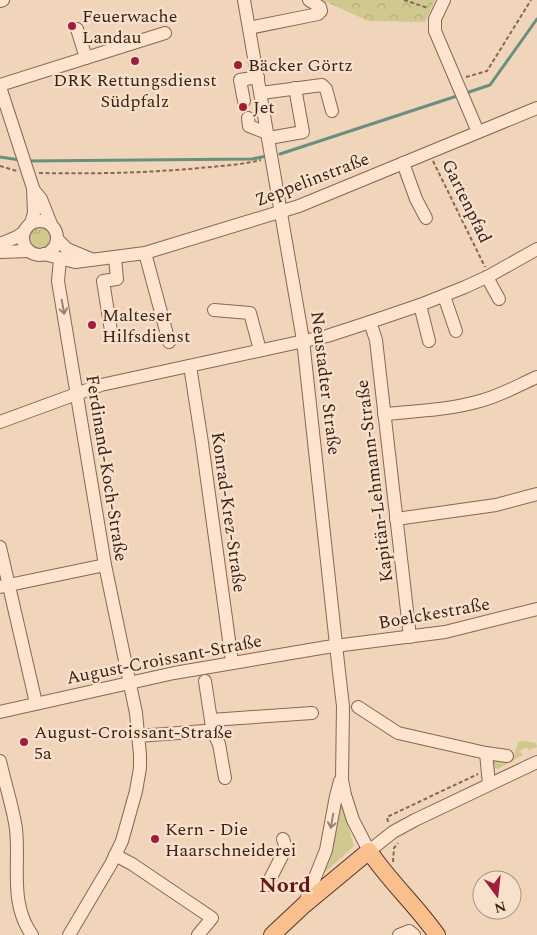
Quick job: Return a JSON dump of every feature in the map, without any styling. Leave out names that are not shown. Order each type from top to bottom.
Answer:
[{"type":"main road","name":"Neustadter Straße","points":[[272,935],[304,905],[370,851]]},
{"type":"main road","points":[[370,851],[382,871],[417,909],[437,935]]},
{"type":"street","name":"Neustadter Straße","points":[[244,0],[303,340],[343,706],[342,774],[345,795],[349,812],[370,851]]},
{"type":"street","points":[[249,28],[318,14],[320,7],[309,0]]},
{"type":"street","points":[[444,0],[435,20],[435,31],[478,132]]},
{"type":"street","points":[[77,29],[86,58]]},
{"type":"street","points":[[33,188],[34,213],[23,242],[29,251],[34,254],[44,254],[53,248],[57,239],[57,233],[27,173],[0,86],[165,34]]},
{"type":"street","points":[[244,101],[240,80],[258,77]]},
{"type":"street","points":[[261,93],[322,85],[326,89],[332,112]]},
{"type":"street","points":[[248,118],[249,126],[268,136],[302,132],[294,88]]},
{"type":"street","name":"Zeppelinstraße","points":[[44,254],[76,262],[145,253],[280,213],[537,108]]},
{"type":"street","points":[[403,163],[416,199],[426,218]]},
{"type":"street","points":[[0,244],[17,237],[27,228],[41,220],[51,224]]},
{"type":"street","name":"Zeppelinstraße","points":[[57,239],[68,249],[92,260]]},
{"type":"street","points":[[0,422],[101,385],[327,336],[444,296],[487,277],[537,249]]},
{"type":"street","points":[[0,252],[29,251]]},
{"type":"street","points":[[145,253],[168,342]]},
{"type":"street","points":[[112,337],[103,281],[117,279],[115,258]]},
{"type":"street","name":"Ferdinand-Koch-Straße","points":[[60,259],[58,281],[105,565],[136,713],[140,768],[127,827],[115,856],[69,935]]},
{"type":"street","points":[[487,277],[499,299]]},
{"type":"street","points":[[444,296],[456,331]]},
{"type":"street","points":[[420,305],[429,341]]},
{"type":"street","points":[[214,310],[250,314],[260,350]]},
{"type":"street","name":"Kapitän-Lehmann-Straße","points":[[370,322],[376,340],[410,637]]},
{"type":"street","name":"Konrad-Krez-Straße","points":[[190,366],[232,662]]},
{"type":"street","points":[[384,414],[441,409],[472,403],[498,395],[537,377]]},
{"type":"street","points":[[396,519],[496,505],[537,494]]},
{"type":"street","points":[[0,547],[5,586],[36,703]]},
{"type":"street","points":[[5,586],[105,565]]},
{"type":"street","name":"Boelckestraße","points":[[336,645],[410,637],[465,628],[537,609]]},
{"type":"street","name":"August-Croissant-Straße","points":[[0,712],[130,682],[232,662],[336,645]]},
{"type":"street","points":[[205,681],[211,720],[214,734],[219,744],[225,778]]},
{"type":"street","points":[[358,707],[398,733],[507,756]]},
{"type":"street","points":[[211,720],[312,713]]},
{"type":"street","points":[[138,736],[205,731],[214,734]]},
{"type":"street","points":[[486,753],[486,770],[489,784]]},
{"type":"street","points":[[0,761],[16,828],[19,904],[25,924],[32,935]]},
{"type":"street","points":[[370,851],[396,830],[537,762]]},
{"type":"street","name":"Neustadter Straße","points":[[304,905],[326,850],[342,774]]},
{"type":"street","points":[[267,886],[286,848],[283,839]]},
{"type":"street","points":[[115,856],[132,864],[212,918],[198,935]]},
{"type":"street","points":[[399,935],[409,931],[414,935]]},
{"type":"path","points":[[404,0],[438,12]]},
{"type":"path","points":[[457,82],[487,71],[531,0]]},
{"type":"path","name":"Gartenpfad","points":[[429,152],[482,260]]},
{"type":"path","points":[[0,166],[27,173],[98,174],[164,171],[241,164],[271,157]]},
{"type":"path","points":[[388,822],[387,817],[486,770]]},
{"type":"green space","points":[[322,0],[435,0],[425,22],[368,21]]},
{"type":"green space","points":[[39,227],[48,230],[51,239],[48,248],[39,251],[30,248],[27,239],[30,230]]},
{"type":"green space","points":[[518,742],[536,743],[537,747],[529,750],[526,747],[520,751],[523,755],[498,769],[493,767],[492,763],[496,760],[505,762],[514,756]]},
{"type":"green space","points":[[340,800],[354,846],[322,875]]},
{"type":"waterway","points":[[466,93],[490,85],[537,19]]},
{"type":"waterway","points":[[280,154],[460,95]]},
{"type":"waterway","points":[[28,161],[252,159],[267,156]]},
{"type":"waterway","points":[[0,157],[20,160]]},
{"type":"place","name":"Feuerwache Landau","points":[[72,26]]},
{"type":"place","name":"DRK Rettungsdienst Südpfalz","points":[[135,61]]},
{"type":"place","name":"Bäcker Görtz","points":[[238,65]]},
{"type":"place","name":"Jet","points":[[243,107]]},
{"type":"place","name":"Malteser Hilfsdienst","points":[[92,325]]},
{"type":"place","name":"August-Croissant-Straße 5a","points":[[24,742]]},
{"type":"place","name":"Kern - Die Haarschneiderei","points":[[155,839]]},
{"type":"district","name":"Nord","points":[[285,884]]}]
